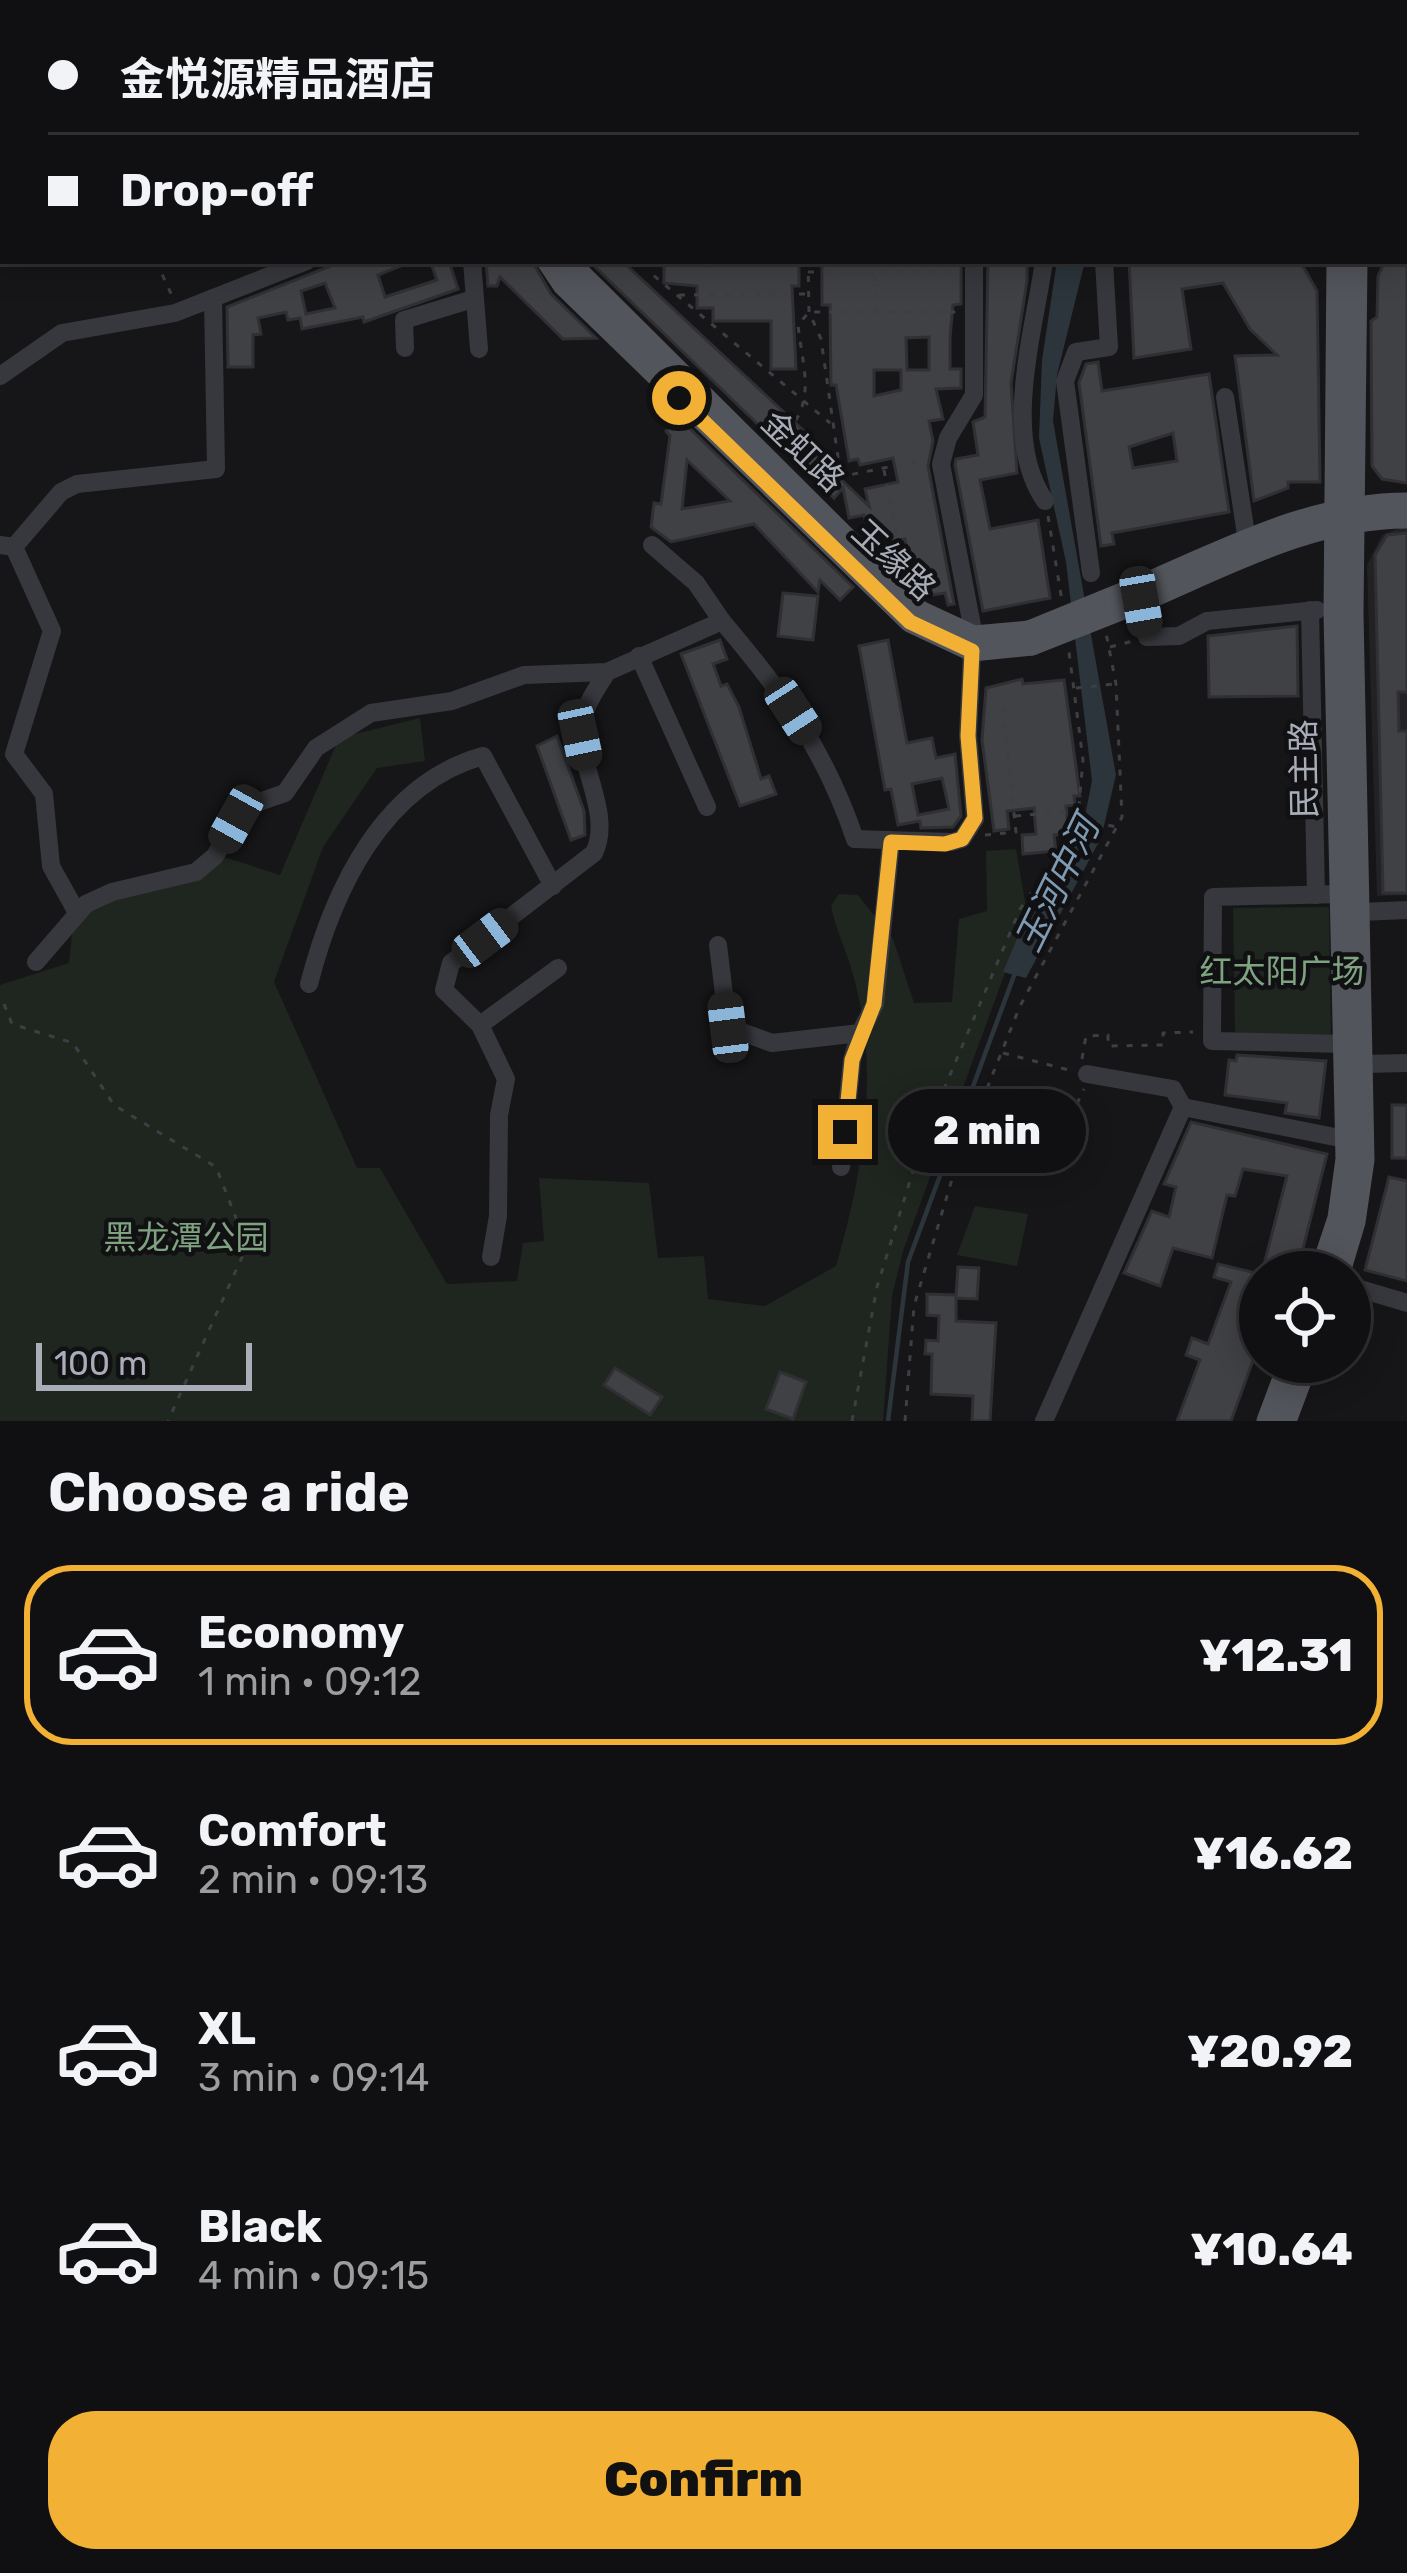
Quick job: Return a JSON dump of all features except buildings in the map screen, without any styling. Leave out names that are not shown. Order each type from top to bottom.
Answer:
[{"type":"main road","name":"玉缘路","points":[[549,264],[563,285],[910,622],[973,644]]},
{"type":"main road","name":"金虹路","points":[[571,264],[901,592],[931,619],[973,644]]},
{"type":"main road","name":"民主路","points":[[1337,264],[1363,1064],[1362,1181],[1345,1251]]},
{"type":"main road","name":"民主路","points":[[1326,1251],[1341,1200],[1345,1139],[1334,608],[1346,517],[1357,264]]},
{"type":"main road","points":[[1139,595],[1246,541],[1407,503]]},
{"type":"main road","points":[[973,644],[1031,638],[1346,517],[1407,518]]},
{"type":"main road","points":[[1267,1421],[1281,1383]]},
{"type":"main road","points":[[1286,1421],[1300,1383]]},
{"type":"street","points":[[0,376],[62,333],[178,311],[299,264]]},
{"type":"street","points":[[472,264],[473,299],[480,312],[479,349]]},
{"type":"street","points":[[1044,264],[1024,411],[1032,482],[1046,501]]},
{"type":"street","points":[[1091,573],[1065,381],[1076,352],[1109,347],[1104,264]]},
{"type":"street","points":[[652,545],[696,584],[774,683],[830,766],[856,838],[945,844],[966,834],[975,818],[968,736],[973,644],[942,457],[974,395],[974,266]]},
{"type":"street","points":[[76,911],[51,866],[44,794],[14,754],[52,631],[7,546],[61,492],[76,484],[216,469],[213,298]]},
{"type":"street","points":[[405,349],[404,320],[473,299]]},
{"type":"street","points":[[1225,397],[1246,541]]},
{"type":"street","points":[[1139,595],[1147,637],[1179,636],[1207,621],[1334,608]]},
{"type":"street","points":[[1310,610],[1316,895]]},
{"type":"street","points":[[36,962],[76,911],[112,892],[203,868],[242,808],[285,793],[306,758],[351,722],[371,713],[452,701],[524,675],[607,672],[722,621]]},
{"type":"street","points":[[639,656],[707,807]]},
{"type":"street","points":[[491,1257],[498,1216],[499,1115],[506,1079],[480,1024],[444,990],[448,967],[588,860],[600,838],[580,735],[585,709],[607,672]]},
{"type":"street","points":[[309,984],[326,918],[345,879],[407,799],[453,766],[483,756],[553,886]]},
{"type":"street","points":[[842,1167],[852,1060],[874,1004],[891,842]]},
{"type":"street","points":[[1341,894],[1213,897],[1212,1041],[1344,1044]]},
{"type":"street","points":[[1360,912],[1407,910]]},
{"type":"street","points":[[718,945],[728,1027],[772,1043],[860,1033]]},
{"type":"street","points":[[480,1024],[558,968]]},
{"type":"street","points":[[1363,1064],[1407,1063]]},
{"type":"street","points":[[1087,1074],[1173,1089],[1184,1107],[1345,1139]]},
{"type":"street","points":[[1044,1421],[1184,1107]]},
{"type":"street","points":[[1371,1292],[1407,1303]]},
{"type":"path","points":[[158,264],[178,311]]},
{"type":"path","points":[[653,264],[653,275],[832,424]]},
{"type":"path","points":[[808,264],[809,312],[820,339],[836,458],[849,475],[942,457]]},
{"type":"path","points":[[875,264],[875,313]]},
{"type":"path","points":[[808,272],[974,266]]},
{"type":"path","points":[[678,295],[809,293]]},
{"type":"path","points":[[763,458],[798,423],[807,403],[798,325],[809,312]]},
{"type":"path","points":[[809,312],[975,312]]},
{"type":"path","points":[[883,468],[901,537],[901,592]]},
{"type":"path","points":[[1046,501],[1063,606]]},
{"type":"path","points":[[905,1421],[914,1306],[959,1158],[1001,1053],[1070,910],[1119,827],[1125,793],[1116,684],[1105,628]]},
{"type":"path","points":[[1110,647],[1147,637]]},
{"type":"path","points":[[853,1421],[878,1287],[923,1139],[1020,909],[1079,819],[1083,760],[1069,647]]},
{"type":"path","points":[[1076,688],[1116,684]]},
{"type":"path","points":[[966,834],[1016,832],[1002,701]]},
{"type":"path","points":[[1014,816],[1079,811]]},
{"type":"path","points":[[1079,819],[1119,827]]},
{"type":"path","points":[[4,1004],[12,1024],[73,1043],[115,1106],[216,1167],[232,1206],[247,1246],[168,1421]]},
{"type":"path","points":[[1001,1053],[1080,1072],[1086,1036],[1108,1035],[1108,1046],[1163,1045],[1163,1033],[1213,1032]]},
{"type":"path","points":[[959,1158],[1023,1131],[1067,1125],[1081,1101],[1087,1074]]},
{"type":"shaded area","points":[[1407,525],[1407,895],[1377,896],[1367,565],[1382,535]]},
{"type":"green space","name":"黑龙潭公园","points":[[420,718],[425,761],[377,768],[323,847],[274,982],[357,1168],[380,1168],[447,1284],[517,1281],[523,1243],[544,1241],[539,1178],[649,1183],[658,1258],[704,1256],[708,1299],[765,1306],[836,1266],[854,1196],[867,1087],[862,1014],[831,906],[839,894],[858,895],[893,939],[914,1003],[952,1002],[959,919],[987,911],[986,851],[1016,849],[1027,913],[903,1251],[892,1296],[883,1421],[0,1421],[0,985],[69,963],[73,924],[93,904],[212,870],[221,856],[280,875],[339,738]]},
{"type":"green space","name":"红太阳广场","points":[[1329,907],[1331,1035],[1235,1036],[1233,908]]},
{"type":"green space","points":[[975,1206],[1028,1214],[1017,1266],[957,1255]]},
{"type":"water","points":[[1057,264],[1084,264],[1057,375],[1053,421],[1116,775],[1101,838],[1026,978],[1003,972],[1038,888],[1081,835],[1092,781],[1066,562],[1039,438],[1042,360]]},
{"type":"waterway","name":"玉河中河","points":[[888,1421],[908,1262],[1015,973]]},
{"type":"route","points":[[679,398],[910,622],[937,639],[972,651],[968,736],[975,818],[962,839],[945,844],[891,842],[874,1004],[852,1060],[845,1132]]}]
